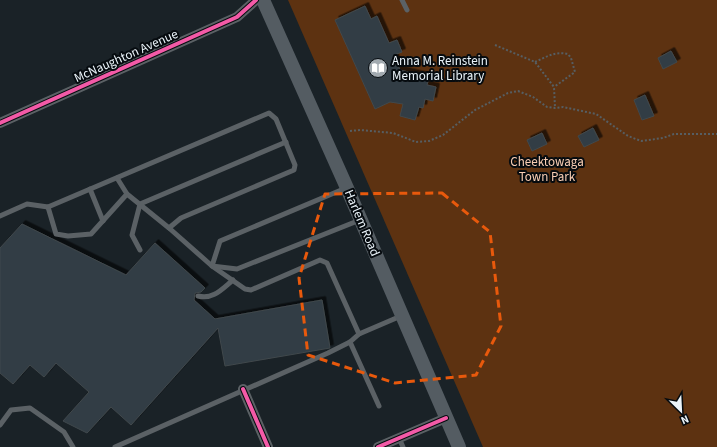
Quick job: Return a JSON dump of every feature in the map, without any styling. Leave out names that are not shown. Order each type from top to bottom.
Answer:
[{"type":"main road","name":"Harlem Road","points":[[263,0],[347,188],[459,447]]},
{"type":"street","name":"McNaughton Avenue","points":[[0,123],[237,16],[256,0]]},
{"type":"street","points":[[243,390],[268,447]]},
{"type":"street","points":[[378,447],[401,442],[446,418]]},
{"type":"lane","points":[[402,0],[407,10]]},
{"type":"lane","points":[[0,216],[26,204],[48,207],[269,114],[276,119],[295,165],[294,170],[181,218],[169,228]]},
{"type":"lane","points":[[140,250],[132,235],[140,204],[286,142]]},
{"type":"lane","points":[[117,178],[127,194],[169,228],[212,266],[245,289],[251,290],[320,260],[327,264],[359,334]]},
{"type":"lane","points":[[212,266],[220,241],[347,188]]},
{"type":"lane","points":[[90,189],[103,221]]},
{"type":"lane","points":[[48,207],[56,234],[68,236],[92,234],[127,194]]},
{"type":"lane","points":[[212,266],[237,269],[360,220]]},
{"type":"lane","points":[[198,296],[205,298],[216,294],[233,280]]},
{"type":"lane","points":[[115,447],[328,353],[350,342],[359,334],[402,315]]},
{"type":"lane","points":[[350,342],[379,406]]},
{"type":"lane","points":[[0,425],[11,410],[30,408],[64,432],[73,447]]},
{"type":"path","points":[[495,45],[535,62],[554,88],[555,108]]},
{"type":"path","points":[[535,62],[553,53],[561,52],[568,54],[571,58],[576,72],[554,88]]},
{"type":"path","points":[[350,131],[360,130],[392,133],[416,142],[429,142],[443,135],[475,110],[508,93],[518,91],[533,96],[547,107],[563,107],[596,114],[628,136],[641,141],[663,138],[674,134],[717,134]]},
{"type":"highlighted area","points":[[442,193],[490,232],[501,326],[476,375],[395,383],[308,355],[299,278],[325,194]]},
{"type":"green space","name":"Cheektowaga Town Park","points":[[288,0],[717,0],[717,447],[483,447]]},
{"type":"building","name":"Anna M. Reinstein Memorial Library","points":[[365,6],[371,19],[377,16],[389,43],[397,40],[402,52],[394,55],[400,70],[429,77],[427,85],[436,87],[433,101],[425,99],[423,108],[419,107],[415,120],[400,116],[403,104],[390,102],[375,109],[335,20]]},
{"type":"building","points":[[671,51],[677,62],[663,69],[658,58]]},
{"type":"building","points":[[645,95],[654,116],[642,120],[634,100]]},
{"type":"building","points":[[593,128],[599,140],[584,147],[578,136]]},
{"type":"building","points":[[542,133],[547,144],[532,151],[527,140]]},
{"type":"building","points":[[22,224],[126,275],[155,243],[205,288],[201,292],[195,293],[194,300],[215,319],[322,300],[330,348],[225,366],[218,328],[131,425],[111,407],[87,433],[63,421],[89,392],[56,363],[44,377],[30,365],[13,384],[0,373],[0,248]]},
{"type":"cycle path","points":[[0,123],[237,17],[256,0]]},
{"type":"cycle path","points":[[243,389],[268,447]]},
{"type":"cycle path","points":[[378,447],[446,418]]},
{"type":"place","name":"Anna M. Reinstein Memorial Library","points":[[378,68]]}]
